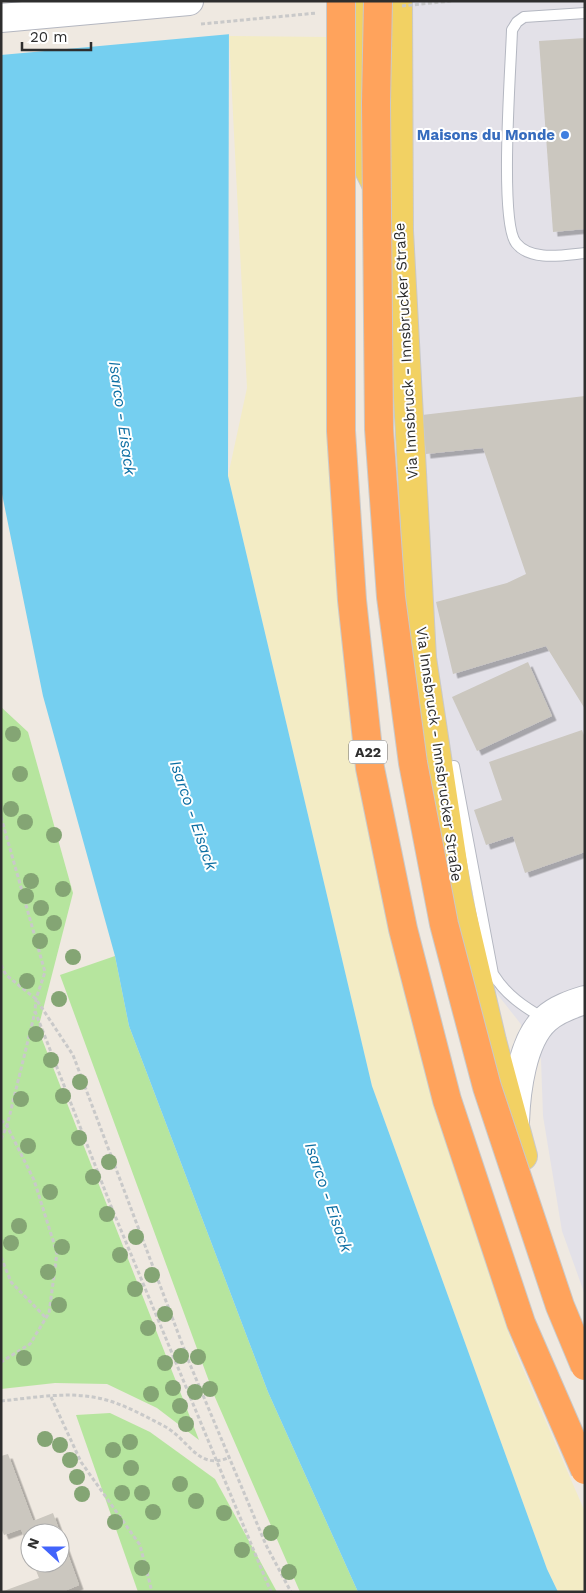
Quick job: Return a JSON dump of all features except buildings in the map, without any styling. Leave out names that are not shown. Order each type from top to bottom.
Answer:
[{"type":"highway","points":[[390,3],[376,113],[378,429],[391,597],[414,763],[444,924],[487,1086],[560,1306],[585,1366]]},
{"type":"highway","name":"A22","points":[[351,7],[342,431],[352,600],[370,768],[403,929],[447,1100],[521,1322],[585,1470]]},
{"type":"main road","name":"Via Innsbruck - Innsbrucker Straße","points":[[390,3],[398,231],[422,658],[458,896],[515,1129],[585,1340]]},
{"type":"main road","points":[[351,7],[358,148],[398,231]]},
{"type":"street","points":[[1,18],[189,1]]},
{"type":"street","points":[[515,1129],[516,1102],[524,1059],[546,1019],[570,1004],[585,1000]]},
{"type":"lane","points":[[585,13],[524,17],[517,22],[512,30],[507,200],[509,230],[516,244],[531,253],[554,257],[585,253]]},
{"type":"lane","points":[[454,766],[493,974],[501,987],[521,1005],[546,1019]]},
{"type":"path","points":[[390,3],[451,1]]},
{"type":"path","points":[[1,817],[45,972],[36,999],[35,1011],[7,1126],[1,1138]]},
{"type":"path","points":[[1,965],[6,976],[36,999],[73,1054],[190,1362],[266,1545],[291,1592]]},
{"type":"path","points":[[35,1011],[111,1206],[271,1592]]},
{"type":"path","points":[[1,1120],[7,1126],[34,1180],[57,1253],[49,1313],[30,1344],[1,1362]]},
{"type":"path","points":[[1,1257],[11,1282],[46,1318]]},
{"type":"path","points":[[1,1401],[51,1396],[93,1396],[127,1406],[172,1430],[206,1461],[218,1462],[230,1457]]},
{"type":"path","points":[[51,1396],[81,1462],[140,1545],[152,1592]]},
{"type":"shaded area","points":[[412,1],[585,1],[585,1295],[562,1231],[543,1116],[541,1059],[520,1023],[494,990],[459,820],[433,652],[416,441]]},
{"type":"green space","points":[[1,707],[28,732],[73,893],[38,1029],[199,1440],[157,1408],[107,1384],[55,1383],[1,1389]]},
{"type":"green space","points":[[115,956],[129,1026],[268,1392],[358,1592],[300,1592],[214,1395],[60,975]]},
{"type":"green space","points":[[110,1413],[150,1432],[215,1479],[277,1592],[138,1592],[76,1415]]},
{"type":"sand","points":[[229,36],[329,37],[331,439],[432,1088],[513,1346],[585,1512],[585,1592],[558,1592],[547,1569],[372,1086],[228,476],[247,388]]},
{"type":"water","name":"Isarco - Eisack","points":[[1,1],[229,1],[228,476],[372,1086],[547,1569],[558,1592],[358,1592],[268,1392],[129,1026],[115,956],[43,696],[1,489]]},
{"type":"pier","points":[[1,1],[231,1],[231,34],[1,55]]},
{"type":"place","name":"Maisons du Monde","points":[[565,135]]}]
